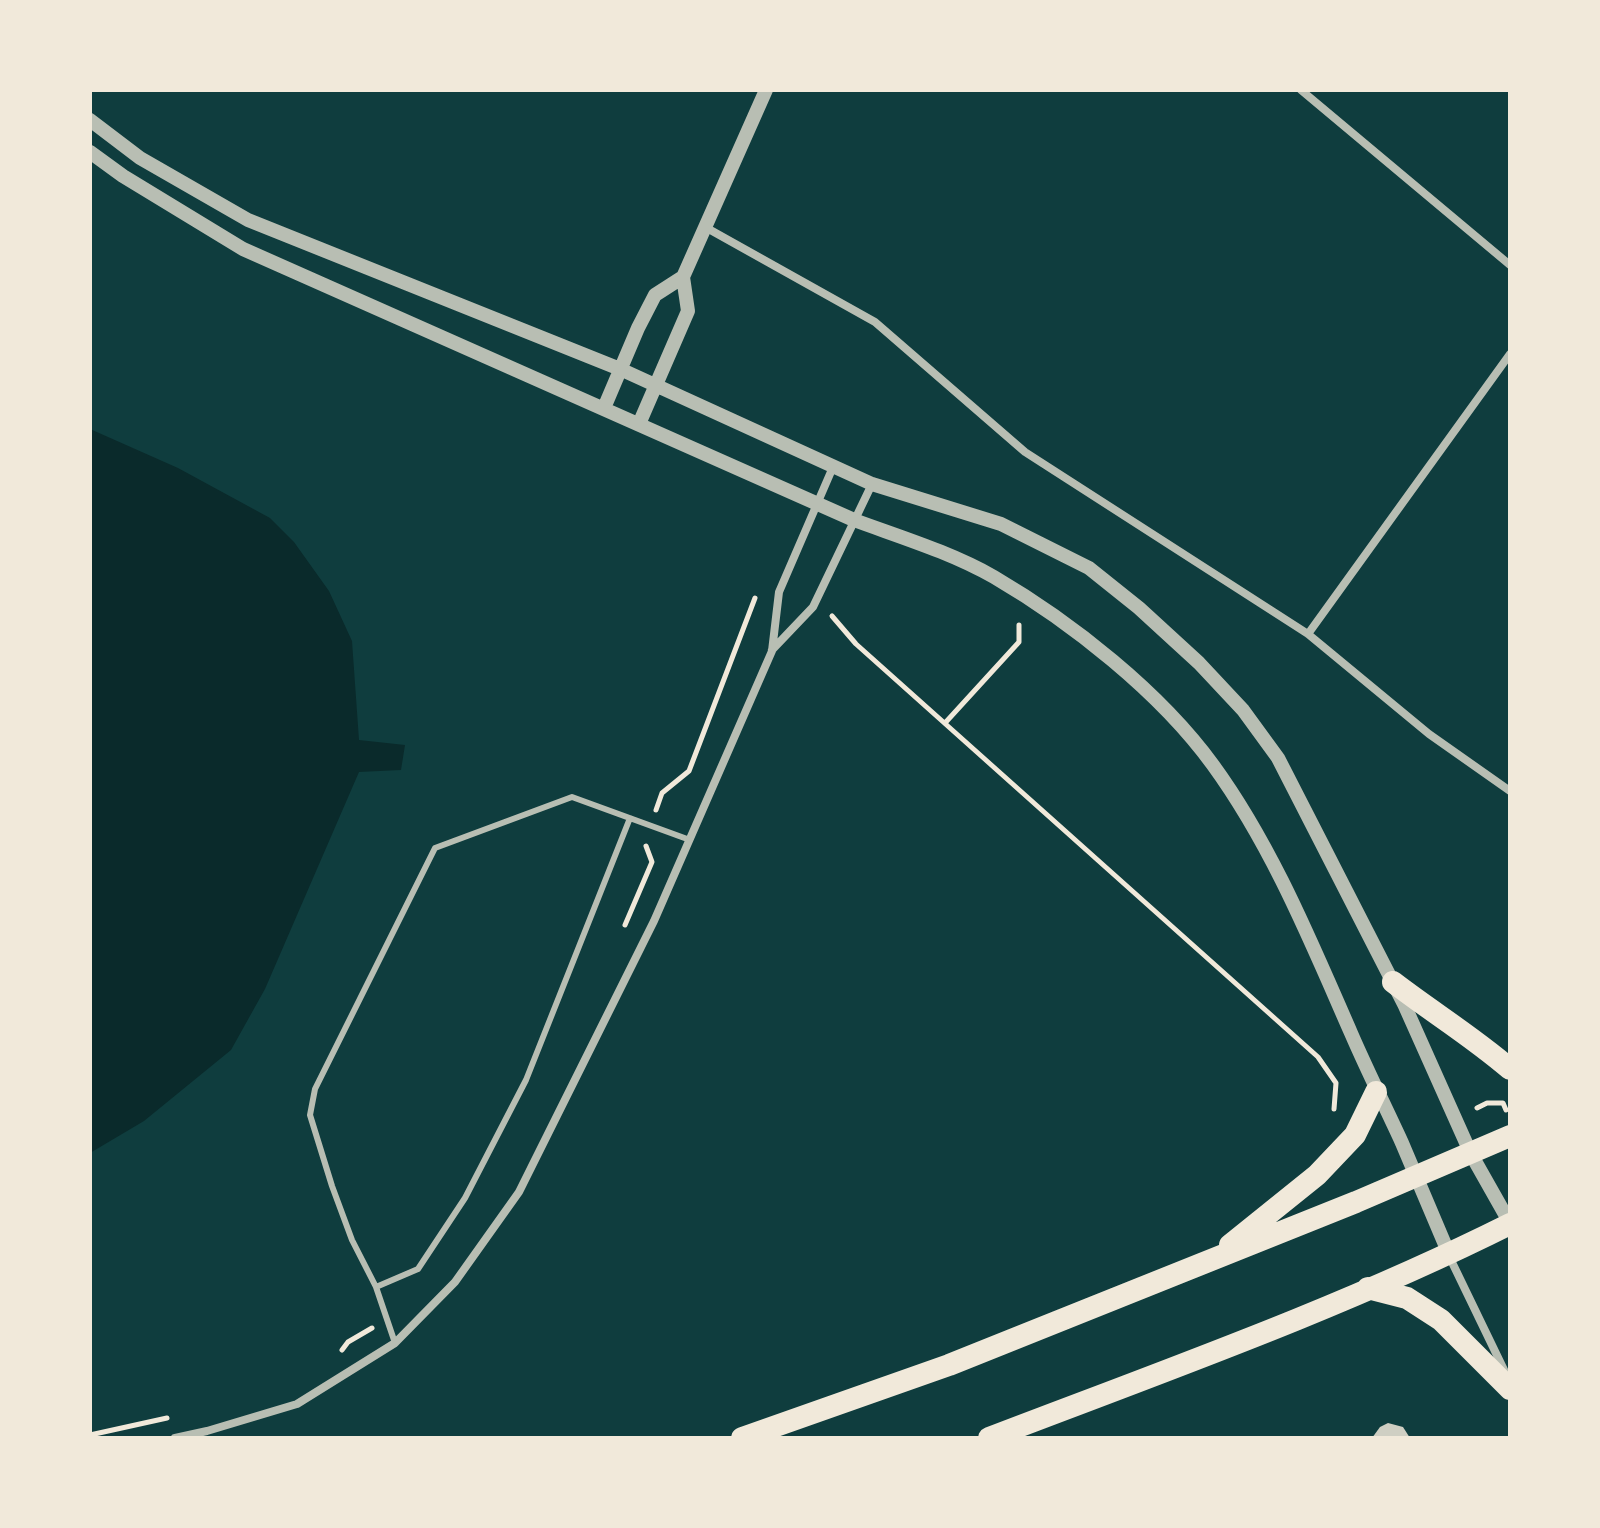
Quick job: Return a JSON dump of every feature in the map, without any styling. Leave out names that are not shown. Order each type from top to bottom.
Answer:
[{"type":"highway","points":[[1393,982],[1446,1022],[1472,1037],[1510,1069]]},
{"type":"highway","points":[[1214,1258],[1317,1175],[1355,1135],[1376,1092]]},
{"type":"highway","points":[[742,1438],[949,1365],[1416,1178],[1510,1136]]},
{"type":"highway","points":[[989,1438],[1248,1339],[1449,1254],[1510,1224]]},
{"type":"highway","points":[[1368,1288],[1407,1298],[1441,1320],[1510,1389]]},
{"type":"street","points":[[639,424],[688,311],[683,277],[766,90]]},
{"type":"street","points":[[1301,90],[1510,265]]},
{"type":"street","points":[[90,120],[140,158],[248,220],[620,369],[872,484],[1001,524],[1089,568],[1139,608],[1199,663],[1243,710],[1278,758],[1393,982],[1471,1154],[1510,1224]]},
{"type":"street","points":[[90,152],[123,176],[243,249],[854,520],[992,576],[1080,634],[1178,723],[1213,764],[1254,828],[1321,964],[1449,1254],[1510,1382]]},
{"type":"street","points":[[705,227],[875,322],[1025,452],[1308,634],[1429,734],[1510,791]]},
{"type":"street","points":[[604,408],[655,295],[683,277]]},
{"type":"street","points":[[1308,634],[1510,354]]},
{"type":"street","points":[[175,1438],[297,1404],[395,1343],[455,1282],[519,1192],[654,921],[772,651],[779,592],[833,467]]},
{"type":"street","points":[[772,651],[813,607],[872,484]]},
{"type":"lane","points":[[395,1343],[376,1287],[342,1213],[310,1115],[315,1089],[435,848],[572,797],[690,840]]},
{"type":"lane","points":[[376,1287],[418,1269],[465,1198],[526,1080],[630,818]]},
{"type":"path","points":[[832,616],[856,644],[1318,1057],[1336,1083],[1334,1116]]},
{"type":"path","points":[[945,723],[1019,642],[1019,625]]},
{"type":"path","points":[[1487,1103],[1503,1103],[1510,1116]]},
{"type":"water","points":[[90,429],[178,468],[270,518],[294,542],[329,591],[352,641],[359,740],[405,745],[401,770],[359,772],[265,989],[231,1050],[144,1121],[90,1153]]},
{"type":"building","points":[[1388,1423],[1403,1427],[1410,1438],[1372,1438],[1380,1427]]}]
